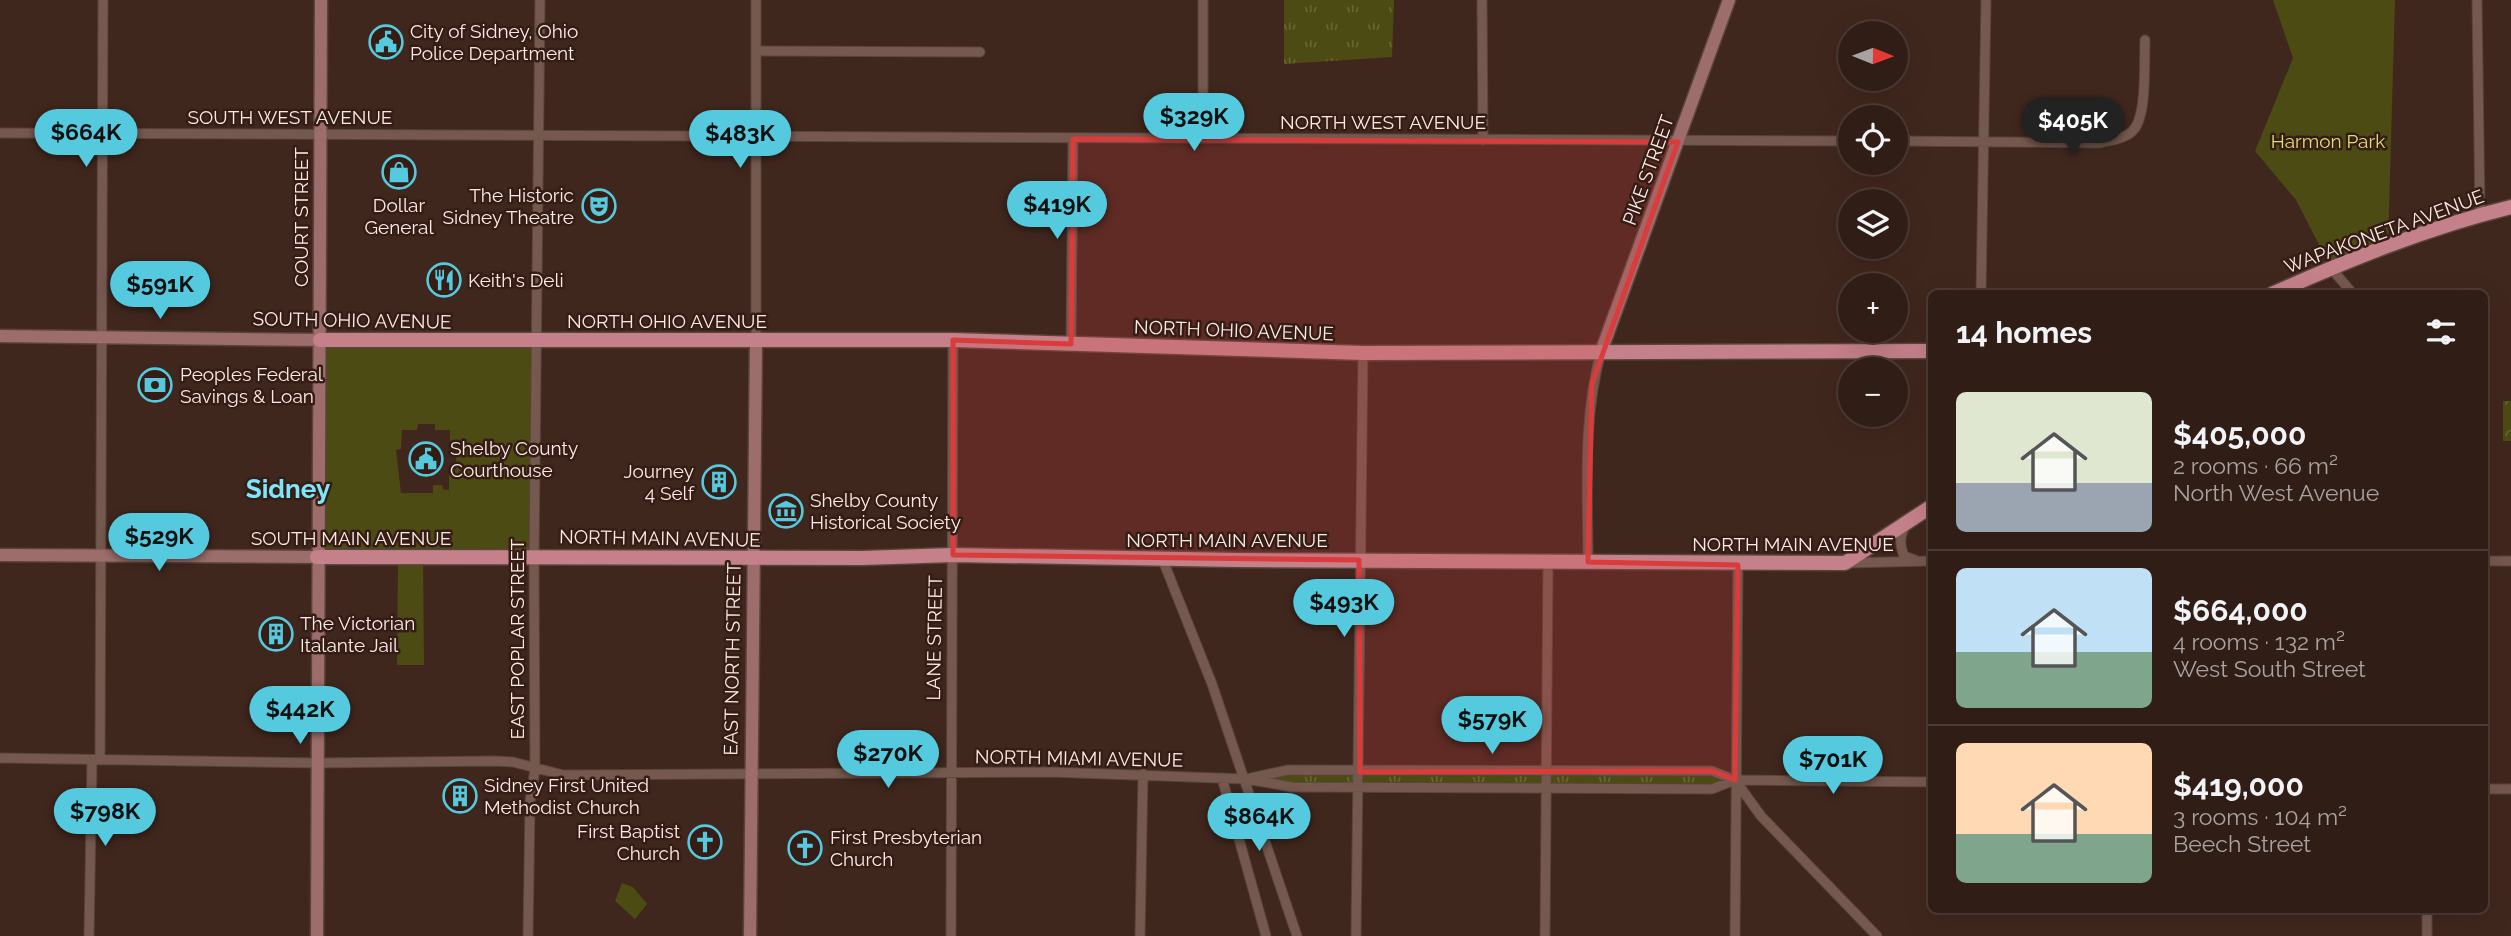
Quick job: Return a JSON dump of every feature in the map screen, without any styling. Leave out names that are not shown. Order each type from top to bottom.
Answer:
[{"type":"main road","name":"COURT STREET","points":[[317,936],[321,0]]},
{"type":"main road","name":"PIKE STREET","points":[[1601,352],[1729,0]]},
{"type":"main road","name":"WAPAKONETA AVENUE","points":[[2281,290],[2330,268],[2480,215],[2511,207]]},
{"type":"main road","name":"SOUTH OHIO AVENUE","points":[[0,336],[535,341]]},
{"type":"main road","name":"EAST NORTH STREET","points":[[750,936],[756,340]]},
{"type":"main road","name":"NORTH OHIO AVENUE","points":[[535,341],[953,340],[1363,353],[1928,351]]},
{"type":"main road","points":[[1845,564],[1928,509]]},
{"type":"main road","name":"SOUTH MAIN AVENUE","points":[[0,555],[534,556]]},
{"type":"main road","name":"NORTH MAIN AVENUE","points":[[534,556],[752,559],[953,555],[1845,564]]},
{"type":"street","points":[[89,936],[100,555],[103,0]]},
{"type":"street","name":"EAST POPLAR STREET","points":[[528,936],[530,802],[535,769],[535,341],[540,0]]},
{"type":"street","points":[[755,0],[756,340]]},
{"type":"street","points":[[1203,0],[1203,138]]},
{"type":"street","points":[[1482,0],[1483,140]]},
{"type":"street","points":[[1981,290],[1986,0]]},
{"type":"street","points":[[2477,0],[2480,215]]},
{"type":"street","points":[[1908,141],[2100,143],[2120,139],[2135,128],[2141,110],[2145,40]]},
{"type":"street","points":[[756,51],[980,52]]},
{"type":"street","name":"SOUTH WEST AVENUE","points":[[0,133],[538,135]]},
{"type":"street","name":"NORTH WEST AVENUE","points":[[538,135],[1838,141]]},
{"type":"street","points":[[1071,344],[1073,139]]},
{"type":"street","points":[[2330,268],[2349,290]]},
{"type":"street","name":"LANE STREET","points":[[951,936],[953,340]]},
{"type":"street","points":[[1588,562],[1588,455],[1592,384],[1601,352]]},
{"type":"street","points":[[1356,931],[1360,789],[1359,560],[1363,353]]},
{"type":"street","name":"NORTH MAIN AVENUE","points":[[1908,522],[1900,536],[1903,556],[1920,561]]},
{"type":"street","points":[[1162,558],[1246,779],[1297,936]]},
{"type":"street","name":"NORTH MAIN AVENUE","points":[[1845,564],[1928,561]]},
{"type":"street","points":[[2488,561],[2511,561]]},
{"type":"street","points":[[1545,936],[1548,563]]},
{"type":"street","points":[[1735,936],[1738,565]]},
{"type":"street","name":"NORTH MIAMI AVENUE","points":[[0,758],[316,763],[494,761],[513,762],[563,775],[951,775],[1050,772],[1143,774],[1246,779],[1292,787],[1360,789],[1712,789],[1735,780]]},
{"type":"street","name":"NORTH MIAMI AVENUE","points":[[1246,779],[1288,770],[1712,771],[1735,780],[1928,782]]},
{"type":"street","points":[[1140,936],[1143,774]]},
{"type":"street","points":[[1222,778],[1266,936]]},
{"type":"street","points":[[1735,780],[1761,816],[1877,936]]},
{"type":"street","points":[[2488,789],[2511,789]]},
{"type":"street","points":[[2427,913],[2427,936]]},
{"type":"highlighted area","points":[[1073,139],[1678,142],[1592,384],[1588,562],[1738,565],[1735,780],[1712,771],[1360,772],[1359,560],[953,555],[953,340],[1071,344]]},
{"type":"green space","points":[[1284,0],[1394,0],[1392,57],[1284,64]]},
{"type":"green space","name":"Harmon Park","points":[[2273,0],[2395,0],[2388,247],[2331,268],[2296,200],[2255,151],[2293,58]]},
{"type":"green space","points":[[320,340],[535,341],[534,557],[423,558],[424,665],[397,665],[398,558],[317,557]],"holes":[[[418,424],[435,424],[435,430],[450,430],[450,449],[456,449],[456,469],[449,470],[449,490],[443,489],[442,485],[433,485],[433,493],[401,493],[396,450],[401,449],[402,430],[417,430]]]},
{"type":"green space","points":[[2503,401],[2511,401],[2511,441],[2503,441]]},
{"type":"green space","points":[[1288,770],[1712,771],[1735,780],[1712,789],[1360,788],[1246,779]]},
{"type":"green space","points":[[622,883],[633,887],[647,904],[635,919],[615,901]]},
{"type":"place","name":"City of Sidney, Ohio Police Department","points":[[386,42]]},
{"type":"place","name":"Dollar General","points":[[399,172]]},
{"type":"place","name":"The Historic Sidney Theatre","points":[[599,206]]},
{"type":"place","name":"Keith's Deli","points":[[444,280]]},
{"type":"place","name":"Peoples Federal Savings & Loan","points":[[155,385]]},
{"type":"place","name":"Shelby County Courthouse","points":[[426,459]]},
{"type":"place","name":"Journey 4 Self","points":[[719,482]]},
{"type":"place","name":"Shelby County Historical Society","points":[[786,511]]},
{"type":"place","name":"The Victorian Italante Jail","points":[[276,634]]},
{"type":"place","name":"Sidney First United Methodist Church","points":[[460,796]]},
{"type":"place","name":"First Baptist Church","points":[[705,842]]},
{"type":"place","name":"First Presbyterian Church","points":[[805,848]]},
{"type":"district","name":"Sidney","points":[[288,489]]}]
